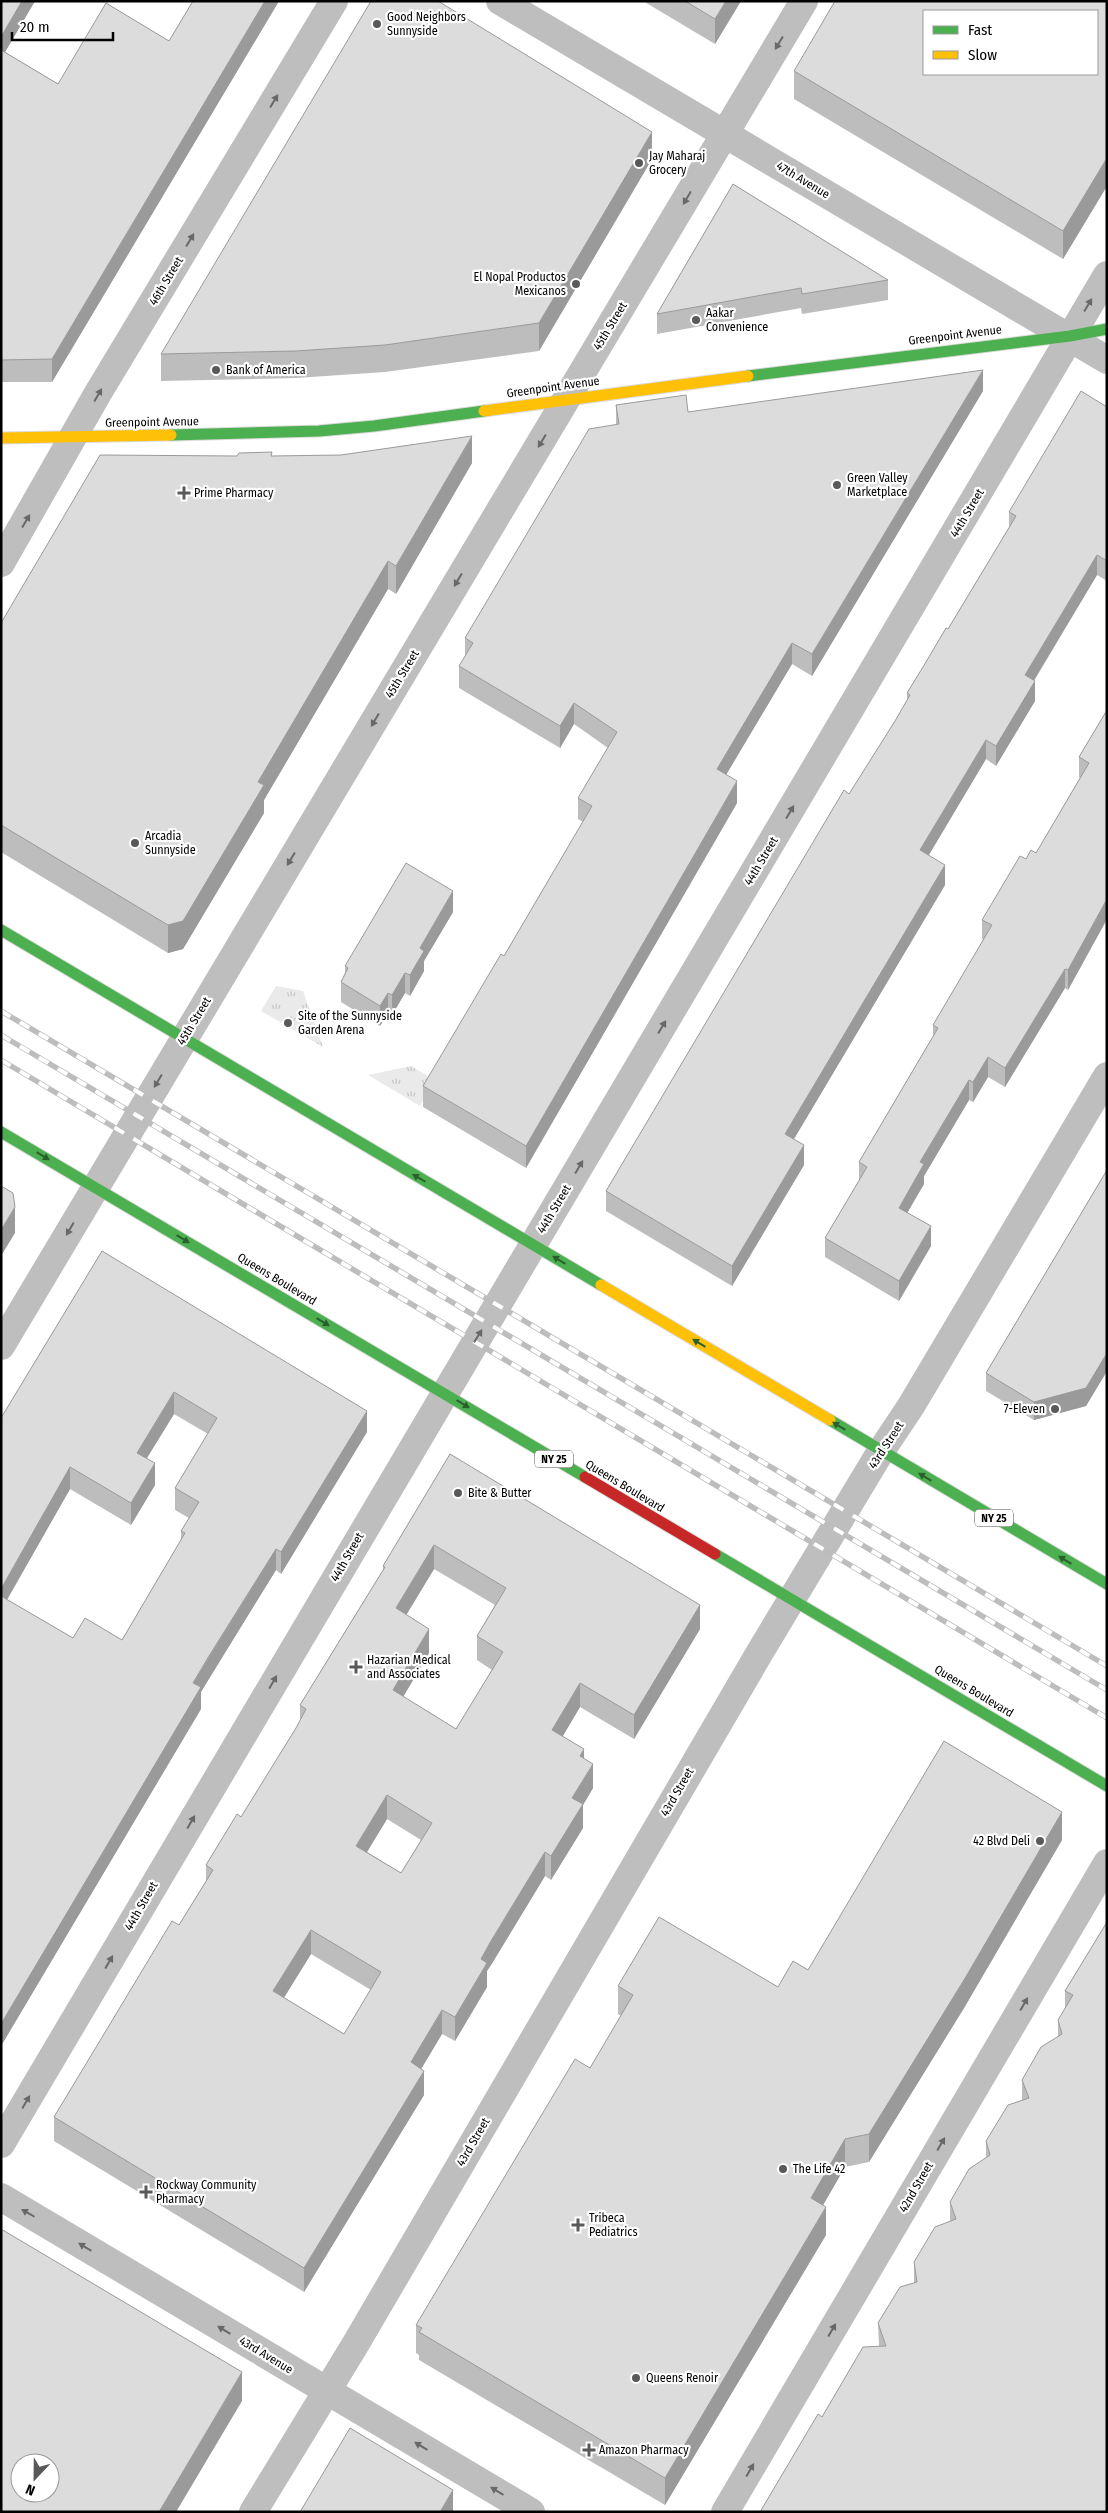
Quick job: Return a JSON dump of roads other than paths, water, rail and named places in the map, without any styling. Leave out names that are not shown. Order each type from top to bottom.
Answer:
[{"type":"main road","name":"Greenpoint Avenue","points":[[1,438],[319,431],[374,426],[567,399],[1107,330]]},
{"type":"main road","name":"NY 25","points":[[1,930],[1107,1584]]},
{"type":"main road","name":"Queens Boulevard","points":[[1,1132],[1107,1786]]},
{"type":"street","name":"46th Street","points":[[1,562],[334,1]]},
{"type":"street","name":"47th Avenue","points":[[500,1],[1070,336],[1107,360]]},
{"type":"street","name":"45th Street","points":[[1,1346],[804,1]]},
{"type":"street","name":"44th Street","points":[[1,2144],[1107,275]]},
{"type":"street","name":"43rd Street","points":[[254,2512],[791,1600],[881,1451],[911,1406],[1107,1076]]},
{"type":"street","name":"42nd Street","points":[[725,2512],[1107,1863]]},
{"type":"street","name":"43rd Avenue","points":[[1,2197],[531,2512]]},
{"type":"railway","points":[[1,1011],[1107,1666]]},
{"type":"railway","points":[[1,1035],[1107,1690]]},
{"type":"railway","points":[[1,1060],[1107,1718]]},
{"type":"place","name":"Good Neighbors Sunnyside","points":[[377,24]]},
{"type":"place","name":"Jay Maharaj Grocery","points":[[639,163]]},
{"type":"place","name":"El Nopal Productos Mexicanos","points":[[576,284]]},
{"type":"place","name":"Aakar Convenience","points":[[696,320]]},
{"type":"place","name":"Bank of America","points":[[216,370]]},
{"type":"place","name":"Green Valley Marketplace","points":[[837,485]]},
{"type":"place","name":"Prime Pharmacy","points":[[184,493]]},
{"type":"place","name":"Arcadia Sunnyside","points":[[135,843]]},
{"type":"place","name":"Site of the Sunnyside Garden Arena","points":[[288,1023]]},
{"type":"place","name":"7-Eleven","points":[[1055,1409]]},
{"type":"place","name":"Bite & Butter","points":[[458,1493]]},
{"type":"place","name":"Hazarian Medical and Associates","points":[[356,1667]]},
{"type":"place","name":"42 Blvd Deli","points":[[1040,1841]]},
{"type":"place","name":"The Life 42","points":[[783,2169]]},
{"type":"place","name":"Rockway Community Pharmacy","points":[[146,2192]]},
{"type":"place","name":"Tribeca Pediatrics","points":[[578,2225]]},
{"type":"place","name":"Queens Renoir","points":[[636,2378]]},
{"type":"place","name":"Amazon Pharmacy","points":[[589,2450]]}]
